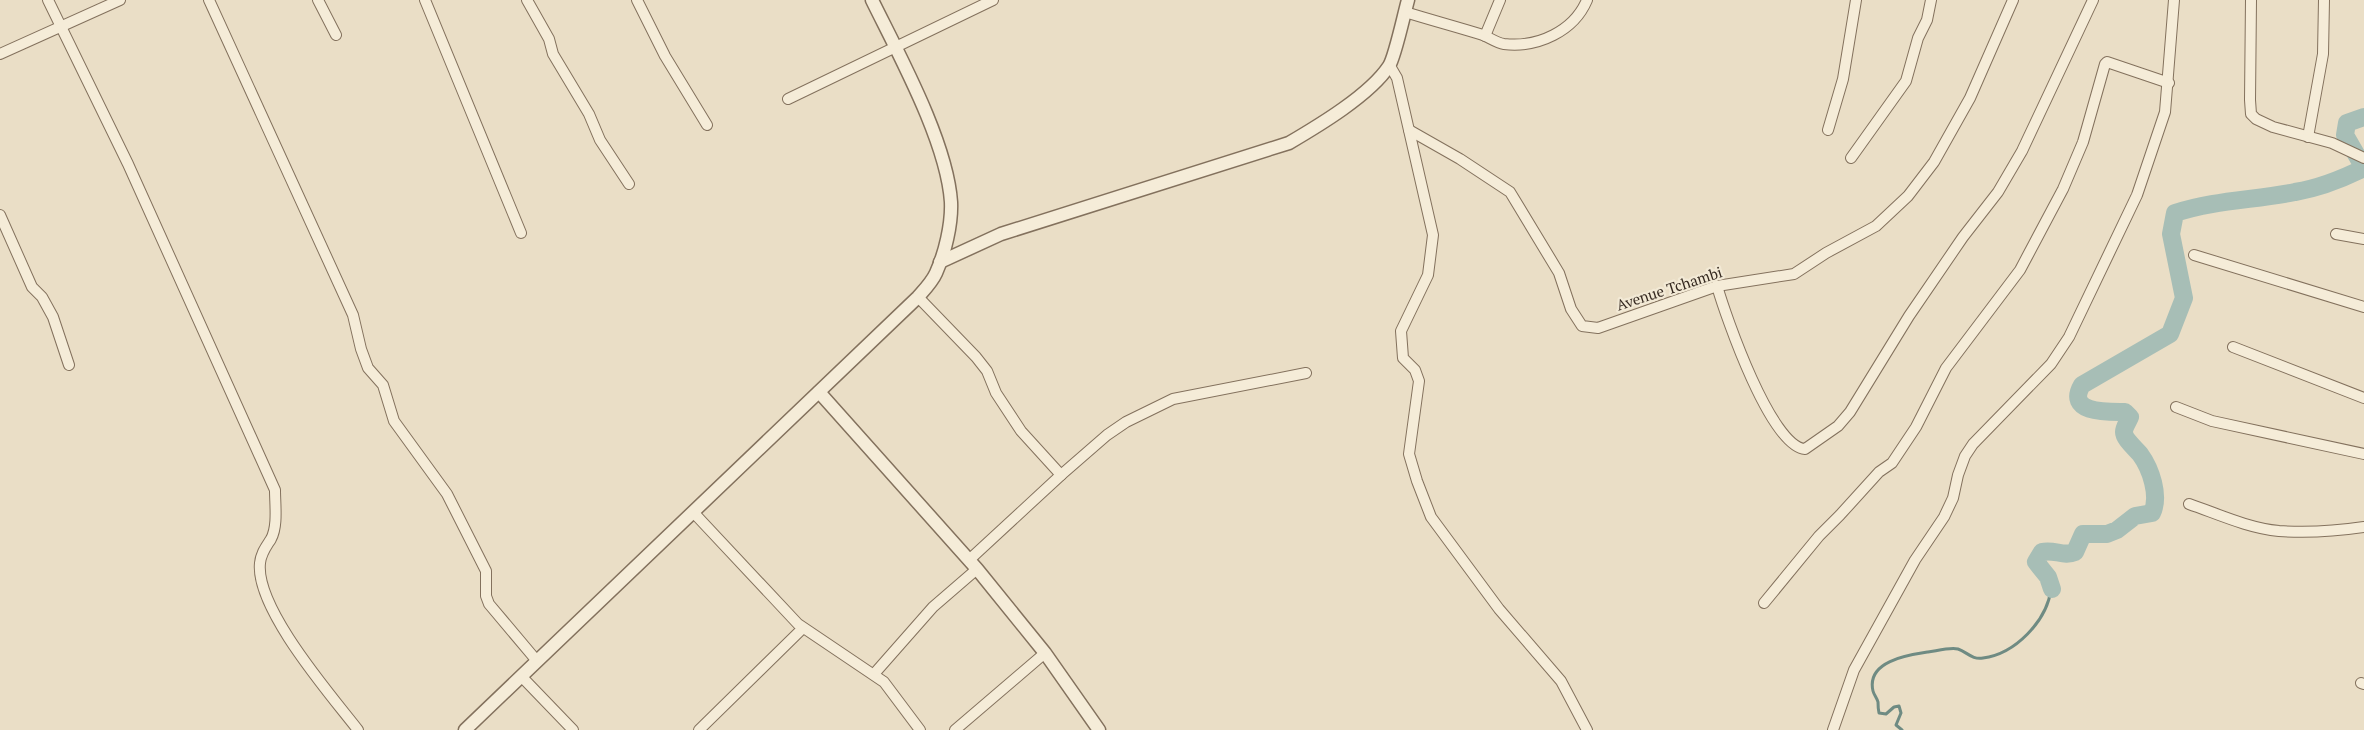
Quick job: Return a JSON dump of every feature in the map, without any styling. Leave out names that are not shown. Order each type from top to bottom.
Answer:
[{"type":"street","points":[[48,0],[128,164],[275,490],[275,524],[271,539],[264,546],[260,564],[266,597],[289,637],[358,730]]},
{"type":"street","points":[[0,54],[120,0]]},
{"type":"street","points":[[209,0],[353,315],[368,368],[383,385],[394,421],[448,496],[486,571],[486,596],[489,604],[537,661]]},
{"type":"street","points":[[318,0],[336,35]]},
{"type":"street","points":[[426,0],[521,233]]},
{"type":"street","points":[[527,0],[544,30],[558,63],[589,114],[600,140],[629,184]]},
{"type":"street","points":[[637,0],[665,56],[708,125]]},
{"type":"street","points":[[465,730],[918,297],[936,273],[950,222],[951,202],[946,171],[931,129],[872,0]]},
{"type":"street","points":[[788,99],[992,0]]},
{"type":"street","points":[[1485,36],[1500,0]]},
{"type":"street","points":[[940,262],[1001,234],[1289,143],[1327,120],[1366,89],[1390,66],[1406,6],[1504,44],[1535,43],[1562,31],[1582,13],[1587,0]]},
{"type":"street","points":[[1828,130],[1843,79],[1856,0]]},
{"type":"street","points":[[1851,158],[1906,81],[1918,38],[1927,20],[1931,0]]},
{"type":"street","name":"Avenue Tchambi","points":[[1409,130],[1460,159],[1510,192],[1559,273],[1571,309],[1582,326],[1598,328],[1717,286],[1794,274],[1826,252],[1876,226],[1908,196],[1934,162],[1970,98],[2014,0]]},
{"type":"street","points":[[1717,286],[1726,318],[1763,402],[1783,434],[1799,448],[1805,449],[1838,426],[1850,412],[1909,316],[1963,237],[1998,192],[2022,151],[2093,0]]},
{"type":"street","points":[[1833,730],[1854,670],[1915,560],[1944,517],[1953,498],[1958,475],[1965,456],[1973,444],[2051,364],[2069,337],[2137,195],[2165,112],[2169,83],[2174,0]]},
{"type":"street","points":[[2252,0],[2251,114],[2256,119],[2273,127],[2332,143],[2364,158]]},
{"type":"street","points":[[2308,137],[2323,54],[2324,0]]},
{"type":"street","points":[[1764,603],[1819,536],[1879,472],[1892,463],[1916,426],[1946,368],[2020,270],[2048,220],[2083,142],[2105,64],[2107,62],[2169,83]]},
{"type":"street","points":[[1390,66],[1397,78],[1434,235],[1428,276],[1401,332],[1403,358],[1415,370],[1419,381],[1409,454],[1417,481],[1434,522],[1455,546],[1499,609],[1562,681],[1587,730]]},
{"type":"street","points":[[0,215],[32,287],[42,297],[53,317],[69,365]]},
{"type":"street","points":[[2336,234],[2364,239]]},
{"type":"street","points":[[2194,255],[2364,307]]},
{"type":"street","points":[[918,297],[976,357],[987,371],[996,393],[1021,431],[1061,474]]},
{"type":"street","points":[[2233,347],[2364,398]]},
{"type":"street","points":[[874,674],[933,607],[1061,474],[1107,435],[1126,422],[1173,399],[1306,373]]},
{"type":"street","points":[[819,392],[973,565],[1045,653],[1098,730]]},
{"type":"street","points":[[2176,407],[2212,421],[2364,454]]},
{"type":"street","points":[[2189,504],[2237,521],[2278,531],[2342,530],[2364,527]]},
{"type":"street","points":[[693,512],[798,624],[874,674],[892,690],[920,730]]},
{"type":"street","points":[[699,730],[802,629]]},
{"type":"street","points":[[955,730],[1045,653]]},
{"type":"street","points":[[521,676],[573,730]]},
{"type":"waterway","points":[[2052,589],[2048,577],[2036,562],[2042,552],[2051,551],[2067,554],[2075,552],[2083,534],[2107,534],[2117,530],[2135,516],[2152,513],[2155,491],[2151,475],[2140,454],[2124,435],[2130,417],[2125,412],[2100,411],[2084,406],[2079,401],[2078,394],[2082,385],[2170,334],[2184,298],[2171,234],[2175,213],[2205,205],[2280,195],[2313,188],[2330,183],[2364,168],[2345,135],[2347,123],[2364,117]]},
{"type":"waterway","points":[[1902,730],[1896,725],[1901,713],[1899,706],[1894,707],[1886,714],[1879,713],[1878,702],[1873,691],[1873,681],[1876,673],[1882,666],[1900,658],[1947,649],[1958,649],[1979,658],[1995,655],[2007,650],[2018,643],[2036,624],[2043,613],[2051,589]]}]
